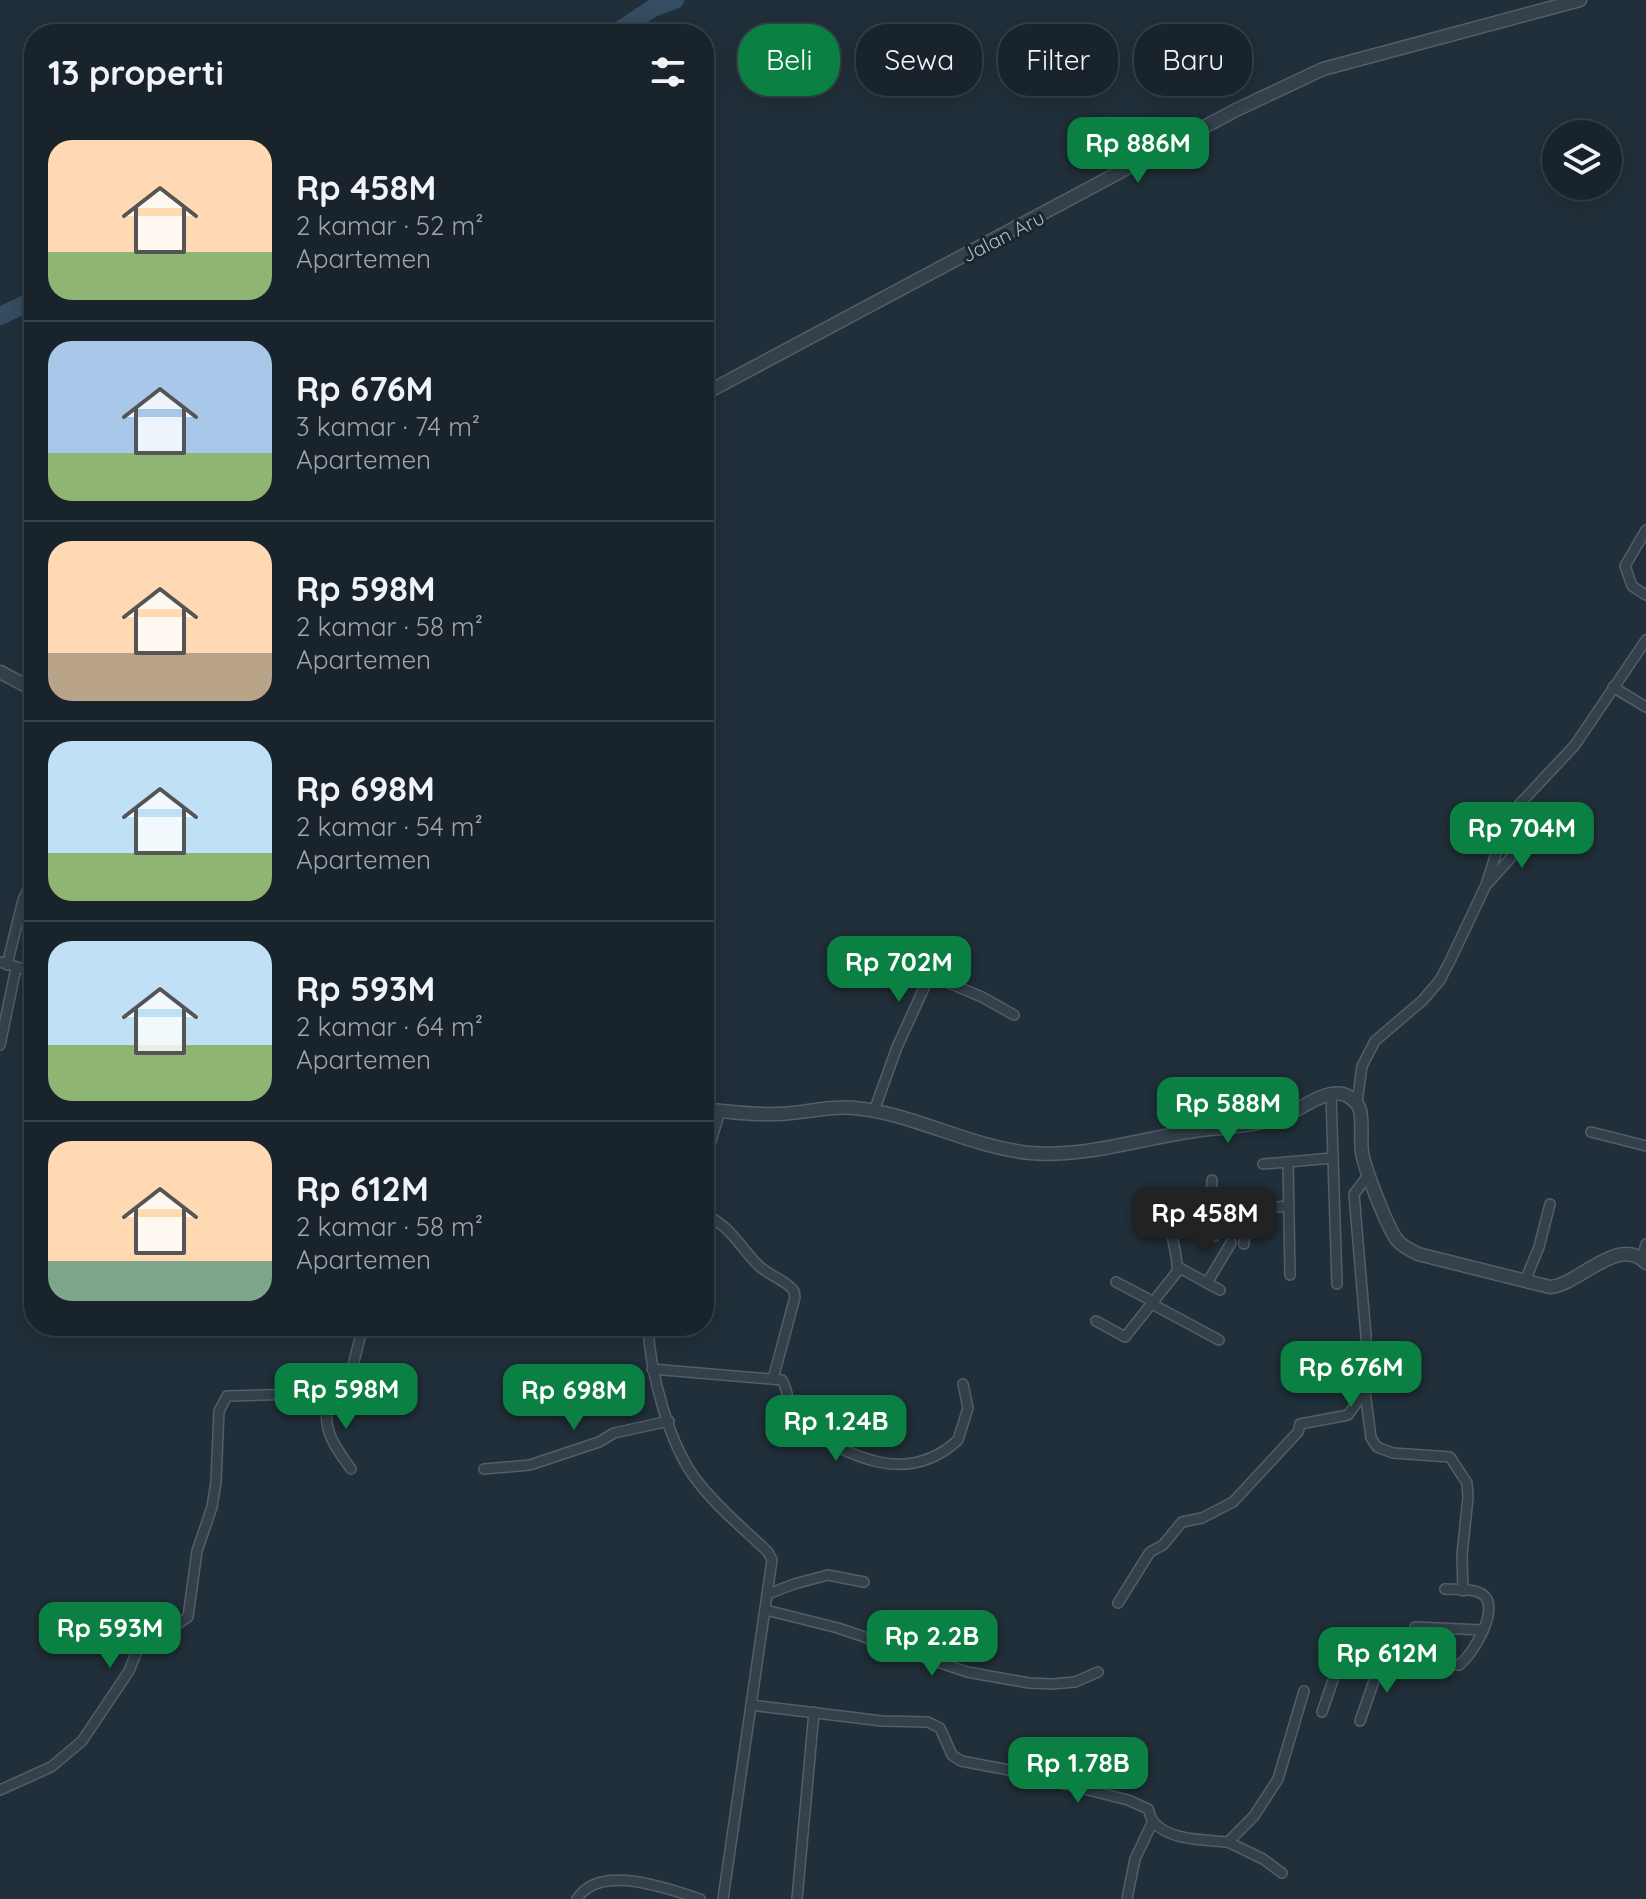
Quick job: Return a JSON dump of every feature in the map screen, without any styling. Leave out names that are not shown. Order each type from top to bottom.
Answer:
[{"type":"street","name":"Jalan Aru","points":[[714,389],[1297,80],[1352,61],[1580,0]]},
{"type":"street","points":[[1646,530],[1625,566],[1632,586],[1646,595]]},
{"type":"street","points":[[1646,640],[1575,745],[1505,825],[1486,885],[1440,980],[1423,1000],[1375,1041],[1362,1066],[1357,1103],[1367,1177],[1392,1232],[1399,1242],[1418,1254],[1542,1286],[1559,1287],[1614,1256],[1633,1255],[1644,1261],[1646,1244]]},
{"type":"street","points":[[0,672],[24,682]]},
{"type":"street","points":[[1613,687],[1646,707]]},
{"type":"street","points":[[1486,885],[1533,833]]},
{"type":"street","points":[[0,1045],[8,965],[24,898]]},
{"type":"street","points":[[874,1111],[897,1047],[930,975],[982,997],[1014,1015]]},
{"type":"street","points":[[714,1110],[777,1114],[853,1108],[874,1111],[1015,1151],[1058,1153],[1255,1124],[1276,1119],[1331,1094],[1345,1095],[1357,1103]]},
{"type":"street","points":[[1331,1094],[1337,1284]]},
{"type":"street","points":[[714,1131],[720,1111]]},
{"type":"street","points":[[1591,1132],[1646,1146]]},
{"type":"street","points":[[1263,1164],[1333,1158]]},
{"type":"street","points":[[1288,1162],[1290,1275]]},
{"type":"street","points":[[1367,1177],[1354,1194],[1366,1336],[1365,1391],[1371,1438],[1377,1447],[1393,1453],[1450,1457],[1467,1483],[1463,1591]]},
{"type":"street","points":[[1212,1180],[1215,1236]]},
{"type":"street","points":[[1096,1321],[1125,1337],[1177,1272],[1172,1243],[1175,1206],[1184,1202],[1245,1208],[1289,1206]]},
{"type":"street","points":[[1525,1281],[1539,1247],[1550,1204]]},
{"type":"street","points":[[1244,1244],[1245,1208]]},
{"type":"street","points":[[714,1220],[737,1238],[758,1265],[794,1291],[773,1379]]},
{"type":"street","points":[[1207,1283],[1231,1243]]},
{"type":"street","points":[[1178,1267],[1220,1290]]},
{"type":"street","points":[[1116,1282],[1219,1340]]},
{"type":"street","points":[[0,1790],[51,1767],[82,1741],[129,1671],[148,1623],[179,1623],[188,1617],[197,1551],[212,1507],[219,1411],[223,1400],[227,1396],[345,1390],[360,1336]]},
{"type":"street","points":[[649,1336],[652,1369],[682,1460],[698,1483],[770,1556],[766,1610],[723,1899]]},
{"type":"street","points":[[652,1369],[782,1380],[791,1415],[798,1425],[868,1461],[889,1465],[926,1459],[958,1440],[968,1408],[963,1384]]},
{"type":"street","points":[[1118,1603],[1148,1554],[1163,1545],[1182,1522],[1202,1518],[1233,1502],[1298,1432],[1300,1424],[1348,1415],[1365,1391]]},
{"type":"street","points":[[331,1393],[325,1410],[327,1425],[333,1443],[351,1469]]},
{"type":"street","points":[[484,1469],[530,1465],[599,1442],[614,1433],[669,1421]]},
{"type":"street","points":[[768,1594],[828,1575],[864,1582]]},
{"type":"street","points":[[1322,1712],[1342,1654],[1459,1665],[1478,1643],[1489,1613],[1489,1602],[1485,1594],[1445,1589]]},
{"type":"street","points":[[766,1610],[838,1628],[967,1672],[1052,1684],[1075,1682],[1098,1672]]},
{"type":"street","points":[[1415,1627],[1483,1630]]},
{"type":"street","points":[[1360,1721],[1382,1658]]},
{"type":"street","points":[[1228,1842],[1254,1816],[1278,1779],[1304,1691]]},
{"type":"street","points":[[751,1705],[882,1721],[928,1722],[940,1728],[952,1755],[961,1761],[1128,1800],[1148,1809],[1153,1821],[1168,1832],[1228,1842],[1263,1859],[1282,1873]]},
{"type":"street","points":[[797,1899],[814,1712]]},
{"type":"street","points":[[1127,1899],[1135,1859],[1153,1821]]},
{"type":"street","points":[[577,1899],[582,1891],[599,1880],[632,1882],[700,1899]]},
{"type":"waterway","points":[[629,24],[653,8],[675,0]]},
{"type":"waterway","points":[[0,316],[24,305]]}]
